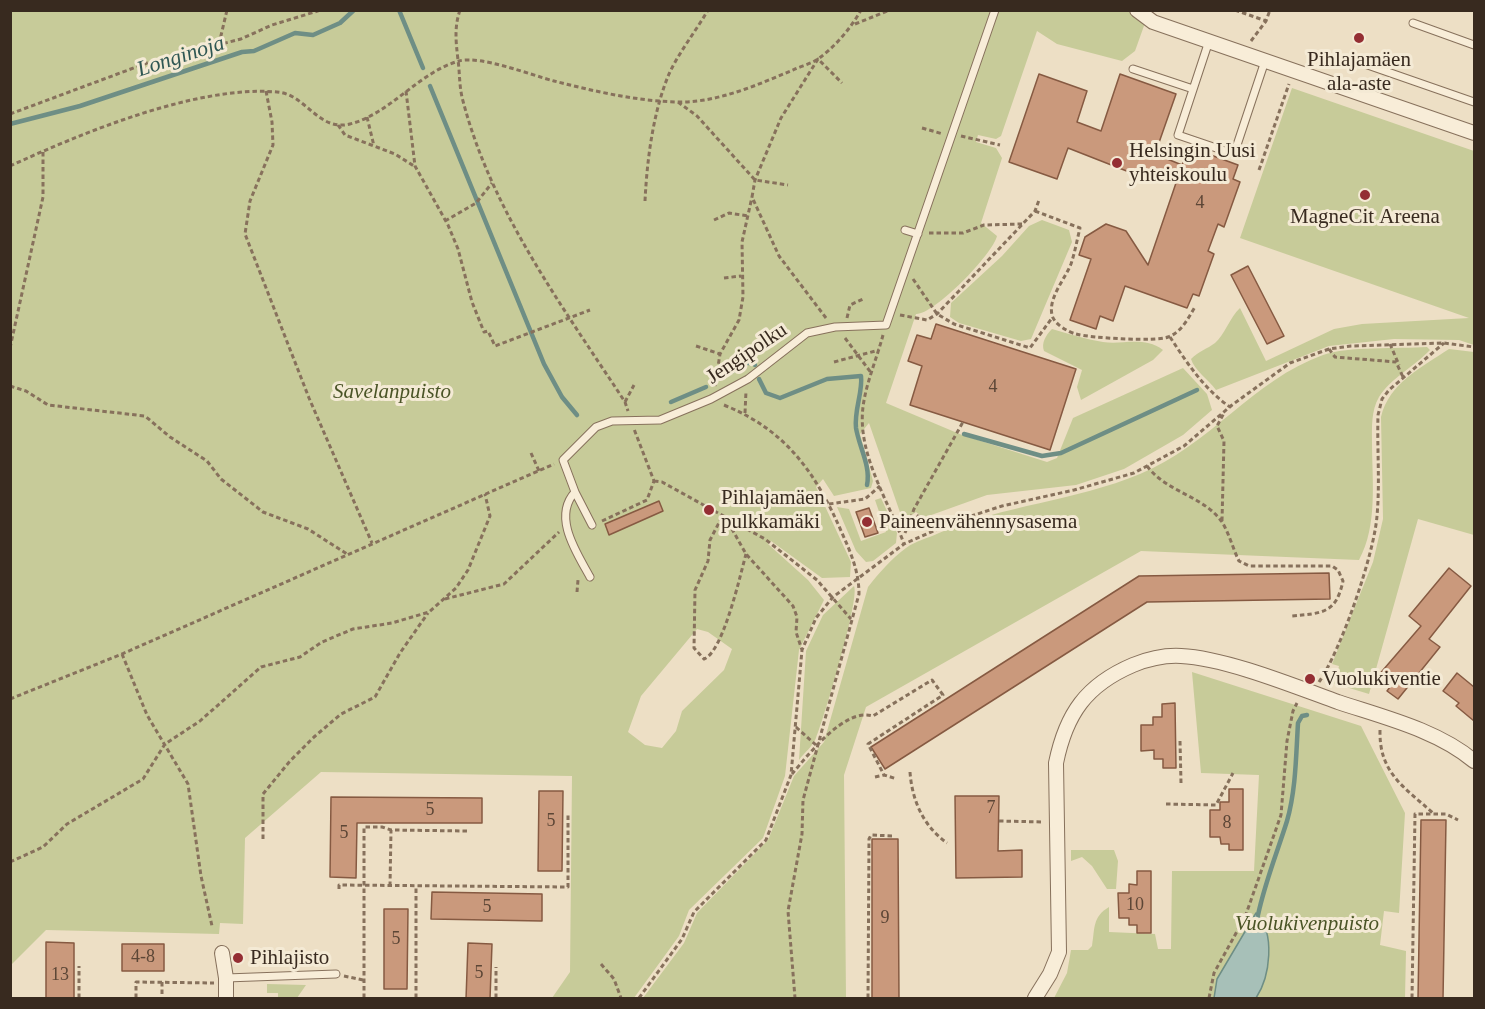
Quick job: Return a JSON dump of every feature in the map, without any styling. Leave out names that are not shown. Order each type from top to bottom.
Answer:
[{"type":"street","points":[[1137,10],[1153,22],[1474,133]]},
{"type":"street","points":[[1035,999],[1050,974],[1059,952],[1056,763],[1060,744],[1075,709],[1093,687],[1108,675],[1149,658],[1180,655],[1212,661],[1390,720],[1442,741],[1474,761]]},
{"type":"street","points":[[222,953],[226,978],[226,999]]},
{"type":"lane","points":[[886,326],[995,10]]},
{"type":"lane","points":[[1413,23],[1474,45]]},
{"type":"lane","points":[[1209,41],[1178,135],[1234,154],[1265,61]]},
{"type":"lane","points":[[1359,62],[1474,102]]},
{"type":"lane","points":[[1133,69],[1193,89]]},
{"type":"lane","points":[[905,230],[918,234]]},
{"type":"lane","name":"Jengipolku","points":[[563,460],[596,427],[612,421],[632,423],[660,420],[711,399],[748,378],[807,333],[844,326],[886,326]]},
{"type":"lane","points":[[563,460],[575,492],[592,525]]},
{"type":"lane","points":[[575,492],[565,511],[569,538],[590,577]]},
{"type":"lane","points":[[226,978],[336,974]]},
{"type":"path","points":[[219,44],[227,10]]},
{"type":"path","points":[[10,114],[147,63],[219,44],[321,10]]},
{"type":"path","points":[[460,10],[454,36],[463,100],[492,183],[520,237],[625,402],[654,481],[647,500],[592,525]]},
{"type":"path","points":[[645,201],[646,175],[669,74],[708,10]]},
{"type":"path","points":[[795,999],[788,910],[802,834],[803,800],[816,745],[859,594],[859,579],[850,550],[829,504],[813,475],[795,452],[774,431],[745,413],[711,399],[720,354],[739,320],[743,297],[742,242],[755,180],[781,118],[818,59],[853,25],[861,10]]},
{"type":"path","points":[[853,25],[890,10]]},
{"type":"path","points":[[1235,10],[1266,21]]},
{"type":"path","points":[[1249,46],[1266,21],[1270,10]]},
{"type":"path","points":[[818,59],[842,83]]},
{"type":"path","points":[[10,166],[128,118],[220,96],[266,91],[289,95],[318,118],[338,125],[367,117],[406,91],[459,61],[484,63],[619,95],[678,102],[728,95],[818,59]]},
{"type":"path","points":[[1260,170],[1294,71]]},
{"type":"path","points":[[266,91],[272,122],[273,146],[250,201],[244,234],[309,398],[372,543]]},
{"type":"path","points":[[406,91],[415,166],[459,249],[472,302],[484,332],[488,331],[495,346],[569,316],[590,310]]},
{"type":"path","points":[[678,102],[697,116],[755,180],[788,185]]},
{"type":"path","points":[[367,117],[368,129],[375,146]]},
{"type":"path","points":[[338,125],[345,135],[375,146],[415,166]]},
{"type":"path","points":[[10,348],[43,197],[43,151]]},
{"type":"path","points":[[445,221],[476,203],[492,183]]},
{"type":"path","points":[[752,197],[779,256],[819,311],[858,354],[872,374]]},
{"type":"path","points":[[889,316],[897,314],[927,320],[937,314],[1035,211],[1039,200]]},
{"type":"path","points":[[906,267],[937,314],[954,324],[1030,348],[1052,318],[1054,298],[1071,264],[1080,228],[1035,211]]},
{"type":"path","points":[[714,220],[729,213],[748,216]]},
{"type":"path","points":[[918,234],[963,233],[984,225],[1023,224]]},
{"type":"path","points":[[724,278],[741,276]]},
{"type":"path","points":[[844,326],[850,305],[863,299]]},
{"type":"path","points":[[1052,318],[1059,326],[1076,334],[1155,340],[1170,337],[1181,329],[1195,307]]},
{"type":"path","points":[[886,326],[863,406],[863,434],[880,486],[903,534],[904,544]]},
{"type":"path","points":[[1170,337],[1188,365],[1216,397],[1230,407]]},
{"type":"path","points":[[1326,668],[1342,633],[1368,560],[1377,518],[1378,415],[1382,399],[1403,377],[1444,343]]},
{"type":"path","points":[[639,999],[682,939],[694,912],[766,840],[791,775],[802,650],[816,618],[833,597],[904,544],[956,521],[1002,506],[1074,490],[1134,473],[1184,446],[1230,407],[1290,363],[1329,349],[1390,344],[1444,343],[1474,347]]},
{"type":"path","points":[[1390,344],[1403,377]]},
{"type":"path","points":[[696,346],[720,354]]},
{"type":"path","points":[[1329,349],[1335,357],[1390,361],[1400,366]]},
{"type":"path","points":[[834,362],[879,350]]},
{"type":"path","points":[[745,413],[748,378]]},
{"type":"path","points":[[625,402],[634,385]]},
{"type":"path","points":[[10,386],[26,391],[48,405],[145,416],[170,437],[207,461],[221,479],[263,512],[308,529],[347,554]]},
{"type":"path","points":[[1222,522],[1224,441],[1217,426],[1224,412]]},
{"type":"path","points":[[903,534],[914,509],[963,422]]},
{"type":"path","points":[[531,453],[539,471]]},
{"type":"path","points":[[10,699],[122,654],[563,460]]},
{"type":"path","points":[[1147,465],[1156,477],[1210,511],[1222,522],[1239,561],[1249,566],[1332,567],[1338,570],[1343,581],[1334,604],[1326,612],[1292,616]]},
{"type":"path","points":[[654,481],[662,482],[727,521],[765,539],[817,580],[852,620]]},
{"type":"path","points":[[829,504],[865,499],[880,486]]},
{"type":"path","points":[[263,839],[263,794],[290,761],[323,729],[341,714],[375,697],[400,654],[429,612],[456,588],[468,570],[490,516],[485,494]]},
{"type":"path","points":[[903,534],[919,515]]},
{"type":"path","points":[[722,518],[710,540],[708,561],[695,591],[694,648],[704,659],[708,658],[721,640],[746,554]]},
{"type":"path","points":[[727,521],[746,554],[793,606],[797,617],[796,632],[802,650]]},
{"type":"path","points":[[443,600],[504,584],[567,525]]},
{"type":"path","points":[[10,862],[43,847],[67,824],[143,779],[165,744],[200,721],[261,667],[300,657],[322,642],[353,629],[392,623],[429,612]]},
{"type":"path","points":[[122,654],[147,715],[188,783],[201,876],[212,926]]},
{"type":"path","points":[[791,775],[816,745],[844,721],[866,714],[873,716],[932,680],[943,695],[868,744],[884,775]]},
{"type":"path","points":[[1209,999],[1214,973],[1245,918],[1281,815],[1287,741],[1297,702]]},
{"type":"path","points":[[796,727],[816,745]]},
{"type":"path","points":[[1380,730],[1381,757],[1392,774],[1435,814]]},
{"type":"path","points":[[1180,741],[1181,783]]},
{"type":"path","points":[[910,772],[920,813],[928,826],[947,843]]},
{"type":"path","points":[[1166,804],[1216,805],[1233,773]]},
{"type":"path","points":[[875,777],[884,775],[897,779]]},
{"type":"path","points":[[1412,999],[1414,814],[1446,814],[1458,820]]},
{"type":"path","points":[[339,889],[339,885],[567,887],[568,815]]},
{"type":"path","points":[[999,820],[1043,822]]},
{"type":"path","points":[[364,999],[364,827],[382,827],[391,830],[468,831]]},
{"type":"path","points":[[390,885],[391,830]]},
{"type":"path","points":[[868,999],[868,839],[871,835],[893,836]]},
{"type":"path","points":[[416,886],[416,999]]},
{"type":"path","points":[[601,964],[614,979],[621,999]]},
{"type":"path","points":[[79,966],[79,999]]},
{"type":"path","points":[[496,967],[496,999]]},
{"type":"path","points":[[336,974],[363,980]]},
{"type":"path","points":[[136,999],[136,982],[203,983]]},
{"type":"path","points":[[162,982],[162,999]]},
{"type":"green space","name":"Savelanpuisto","points":[[1127,10],[1145,23],[1135,51],[1122,61],[1057,44],[1037,31],[1001,136],[996,139],[978,135],[976,142],[996,148],[1002,158],[981,223],[997,236],[985,256],[962,282],[936,305],[916,314],[886,403],[962,435],[1047,462],[1057,458],[1073,418],[1183,368],[1207,394],[1212,410],[1183,435],[1124,469],[1076,485],[987,495],[923,518],[916,512],[903,521],[869,423],[860,434],[873,481],[871,488],[834,496],[823,479],[816,487],[851,562],[850,577],[822,578],[771,541],[768,544],[808,580],[824,600],[799,650],[785,776],[763,838],[689,910],[679,936],[634,998],[552,998],[570,972],[572,776],[321,772],[245,838],[243,924],[220,923],[219,934],[46,930],[11,965],[11,11]],"holes":[[[697,629],[708,632],[732,649],[724,670],[682,711],[676,731],[662,748],[645,745],[628,732],[641,696]]]},
{"type":"green space","name":"MagneCit Areena","points":[[1292,88],[1474,151],[1474,345],[1459,340],[1394,339],[1329,346],[1216,390],[1195,367],[1191,359],[1218,340],[1240,308],[1266,361],[1334,329],[1362,324],[1469,318],[1240,238]]},
{"type":"green space","points":[[1042,220],[1069,230],[1072,242],[1031,339],[1021,341],[959,323],[950,317],[951,303],[1002,256],[1029,226]]},
{"type":"green space","points":[[1052,329],[1103,342],[1148,343],[1163,350],[1153,360],[1081,400],[1077,387],[1082,370],[1044,351],[1045,339]]},
{"type":"green space","points":[[1427,347],[1430,350],[1384,390],[1373,413],[1371,518],[1365,546],[1359,560],[1141,551],[866,707],[844,775],[846,998],[643,998],[684,943],[697,913],[768,840],[794,776],[824,742],[868,587],[885,566],[901,552],[914,543],[964,524],[1014,509],[1090,491],[1140,474],[1188,447],[1275,380],[1323,355],[1359,349]]},
{"type":"green space","points":[[1449,349],[1474,352],[1474,535],[1418,519],[1369,694],[1326,681],[1330,672],[1337,674],[1339,666],[1332,664],[1373,562],[1383,519],[1381,417],[1385,405],[1399,385],[1418,369]]},
{"type":"green space","points":[[881,498],[897,533],[896,543],[873,561],[866,562],[856,551],[837,507],[849,509],[861,541],[886,532],[875,500]]},
{"type":"green space","points":[[854,586],[847,635],[826,708],[815,741],[799,760],[806,651],[823,615]]},
{"type":"green space","name":"Vuolukivenpuisto","points":[[1192,672],[1361,726],[1405,813],[1399,913],[1384,911],[1380,945],[1406,951],[1405,998],[1054,998],[1067,973],[1071,950],[1088,950],[1092,946],[1097,919],[1109,907],[1109,932],[1155,934],[1158,949],[1171,949],[1172,871],[1254,871],[1259,775],[1201,773]]},
{"type":"green space","points":[[1071,850],[1114,850],[1118,861],[1116,889],[1107,889],[1092,866],[1082,857],[1071,861]]},
{"type":"green space","points":[[267,984],[306,985],[297,998],[278,998],[278,993],[267,993]]},
{"type":"water","points":[[1256,913],[1266,932],[1269,955],[1261,989],[1256,998],[1214,998],[1217,979]]},
{"type":"building","points":[[1039,74],[1087,91],[1077,122],[1101,131],[1120,74],[1176,94],[1155,154],[1182,165],[1189,147],[1238,165],[1233,179],[1240,182],[1224,227],[1218,224],[1208,251],[1214,254],[1199,296],[1193,294],[1187,308],[1125,286],[1113,321],[1100,316],[1096,329],[1070,320],[1091,259],[1079,255],[1085,237],[1106,224],[1126,231],[1148,265],[1176,183],[1149,173],[1147,179],[1068,148],[1057,179],[1009,162]]},
{"type":"building","points":[[1248,266],[1284,336],[1267,344],[1231,275]]},
{"type":"building","points":[[936,324],[1076,369],[1050,450],[910,405],[922,366],[908,361],[917,335],[931,339]]},
{"type":"building","points":[[659,501],[663,511],[609,535],[605,524]]},
{"type":"building","name":"Paineenvähennysasema","points":[[869,508],[878,533],[865,537],[856,512]]},
{"type":"building","points":[[1449,568],[1471,586],[1429,639],[1440,647],[1398,699],[1387,691],[1390,687],[1377,677],[1421,626],[1409,616]]},
{"type":"building","points":[[1329,573],[1330,599],[1147,602],[885,769],[871,747],[1139,576]]},
{"type":"building","points":[[1457,673],[1474,687],[1474,721],[1456,706],[1459,703],[1443,691]]},
{"type":"building","points":[[1175,703],[1176,768],[1163,768],[1163,759],[1154,759],[1154,750],[1141,751],[1141,725],[1153,725],[1153,717],[1162,717],[1162,704]]},
{"type":"building","points":[[1229,789],[1243,789],[1243,850],[1229,850],[1229,844],[1221,844],[1220,837],[1210,837],[1210,810],[1220,810],[1220,802],[1229,802]]},
{"type":"building","points":[[539,791],[563,791],[562,871],[538,871]]},
{"type":"building","points":[[955,796],[999,796],[998,851],[1022,850],[1022,877],[956,878]]},
{"type":"building","points":[[331,797],[482,798],[482,823],[357,823],[356,878],[330,877]]},
{"type":"building","points":[[1421,820],[1446,820],[1443,999],[1418,999]]},
{"type":"building","points":[[872,839],[898,839],[899,999],[872,999]]},
{"type":"building","points":[[1137,871],[1151,871],[1151,933],[1137,933],[1137,925],[1129,925],[1129,918],[1119,918],[1118,893],[1129,893],[1129,884],[1137,885]]},
{"type":"building","points":[[432,892],[542,894],[542,921],[431,919]]},
{"type":"building","points":[[384,909],[408,909],[407,989],[384,989]]},
{"type":"building","points":[[46,942],[74,943],[74,999],[46,999]]},
{"type":"building","points":[[468,943],[492,944],[490,999],[466,999]]},
{"type":"building","points":[[122,944],[164,944],[164,971],[122,971]]},
{"type":"waterway","name":"Longinoja","points":[[10,124],[80,106],[242,52],[254,51],[295,33],[313,35],[340,23],[354,10]]},
{"type":"waterway","points":[[399,10],[423,68]]},
{"type":"waterway","points":[[430,86],[544,364],[562,397],[577,415]]},
{"type":"waterway","points":[[724,376],[747,363],[755,365]]},
{"type":"waterway","points":[[759,379],[766,393],[780,398],[827,379],[861,376],[856,428],[866,464],[867,485]]},
{"type":"waterway","points":[[671,402],[706,387]]},
{"type":"waterway","points":[[964,434],[1042,456],[1061,453],[1197,390]]},
{"type":"waterway","points":[[1258,915],[1290,809],[1298,723],[1302,716],[1307,715]]},
{"type":"place","name":"Pihlajamäen ala-aste","points":[[1359,38]]},
{"type":"place","name":"Helsingin Uusi yhteiskoulu","points":[[1117,163]]},
{"type":"place","name":"MagneCit Areena","points":[[1365,195]]},
{"type":"place","name":"Pihlajamäen pulkkamäki","points":[[709,510]]},
{"type":"place","name":"Paineenvähennysasema","points":[[867,522]]},
{"type":"place","name":"Vuolukiventie","points":[[1310,679]]},
{"type":"place","name":"Pihlajisto","points":[[238,958]]}]
